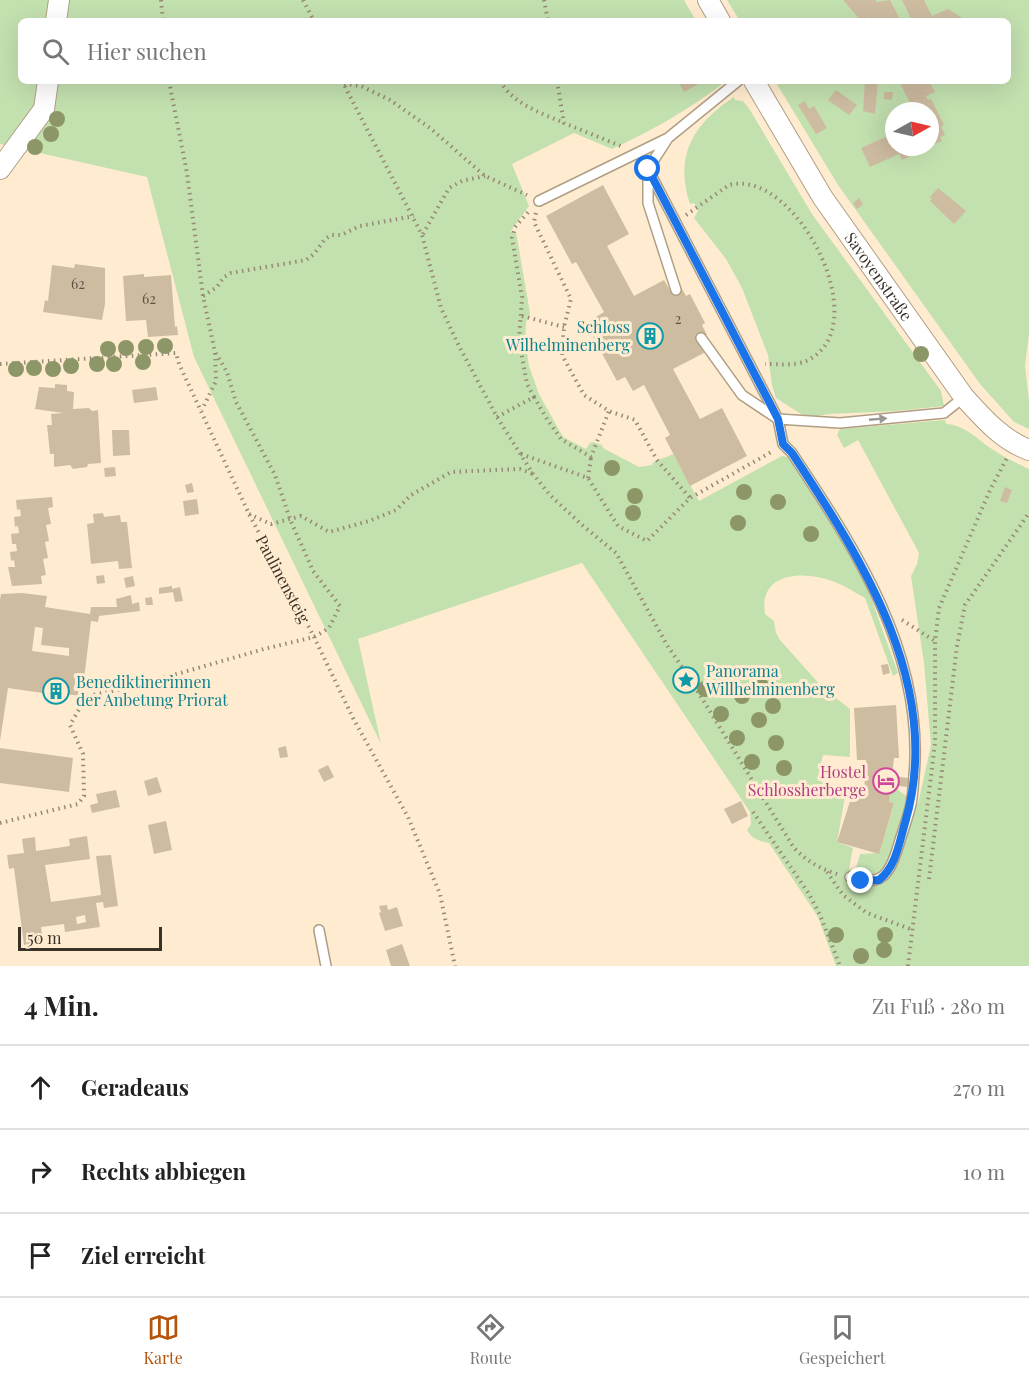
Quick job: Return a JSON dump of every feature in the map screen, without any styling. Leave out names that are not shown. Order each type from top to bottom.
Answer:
[{"type":"street","points":[[56,18],[59,0]]},
{"type":"street","points":[[708,0],[718,18]]},
{"type":"street","points":[[0,169],[44,109],[48,84]]},
{"type":"street","name":"Savoyenstraße","points":[[756,84],[823,198],[964,397],[984,420],[1022,448]]},
{"type":"lane","points":[[538,201],[668,138],[734,84]]},
{"type":"lane","points":[[668,138],[648,169],[648,203],[676,290]]},
{"type":"lane","points":[[648,169],[778,419],[783,444],[792,453],[837,521],[861,563],[882,607],[909,685],[914,712],[916,754],[911,802],[894,861],[885,876],[879,880],[861,881],[850,877]]},
{"type":"lane","points":[[701,338],[742,395],[778,419],[840,423],[944,413],[964,397]]},
{"type":"lane","points":[[320,930],[326,966]]},
{"type":"path","points":[[161,0],[163,18]]},
{"type":"path","points":[[303,0],[312,18]]},
{"type":"path","points":[[544,0],[547,18]]},
{"type":"path","points":[[0,823],[78,804],[84,796],[83,754],[70,724],[85,699],[244,654],[314,637],[329,628],[340,606],[313,571],[290,519],[275,475],[236,402],[227,372],[215,352],[209,333],[187,173],[171,84]]},
{"type":"path","points":[[344,84],[414,216],[422,235],[441,308],[460,348],[520,454],[550,495],[615,553],[667,645],[795,848],[807,861],[826,871],[850,877]]},
{"type":"path","points":[[352,84],[390,100],[430,128],[484,176],[538,201]]},
{"type":"path","points":[[502,84],[506,92],[535,111],[637,153]]},
{"type":"path","points":[[558,84],[564,123]]},
{"type":"path","points":[[422,235],[449,188],[462,181],[484,176]]},
{"type":"path","points":[[675,222],[729,185],[743,183],[775,196],[802,224],[818,248],[831,281],[834,305],[832,328],[822,350],[804,362],[750,365]]},
{"type":"path","points":[[538,201],[515,227],[512,238],[522,297],[519,340],[527,384],[561,439],[591,457]]},
{"type":"path","points":[[538,201],[534,222],[571,299],[564,327],[562,355],[584,395],[609,411],[635,420],[657,460],[690,498]]},
{"type":"path","points":[[203,296],[217,287],[224,277],[231,273],[306,260],[314,254],[325,239],[332,235],[341,235],[360,226],[414,216]]},
{"type":"path","points":[[522,316],[564,327]]},
{"type":"path","points":[[201,410],[216,381],[215,352]]},
{"type":"path","name":"Paulinensteig","points":[[0,364],[176,353],[179,364],[249,514],[314,637],[354,720],[389,779],[408,817],[440,894],[455,966]]},
{"type":"path","points":[[497,417],[534,397]]},
{"type":"path","points":[[588,478],[591,457],[609,411]]},
{"type":"path","points":[[520,454],[588,478],[618,526],[647,541],[690,498],[783,444]]},
{"type":"path","points":[[908,966],[935,743],[934,641],[939,608],[991,488],[1022,448]]},
{"type":"path","points":[[249,514],[271,524],[301,516],[329,532],[369,521],[396,510],[411,495],[452,472],[520,469],[533,474]]},
{"type":"path","points":[[928,879],[957,646],[965,605],[1029,513]]},
{"type":"path","points":[[882,607],[934,641]]},
{"type":"path","points":[[753,812],[820,915],[840,966]]},
{"type":"path","points":[[826,871],[843,895],[867,913],[913,930]]},
{"type":"green space","points":[[0,0],[684,0],[694,18],[18,18],[18,84],[721,84],[682,112],[612,149],[574,133],[512,164],[529,206],[510,232],[516,232],[530,313],[526,323],[525,339],[529,366],[539,394],[563,437],[586,449],[593,442],[602,445],[603,448],[639,467],[652,465],[653,462],[673,454],[699,501],[782,456],[788,457],[833,524],[866,584],[898,673],[893,676],[865,598],[841,584],[808,576],[785,578],[768,590],[765,614],[774,621],[780,640],[822,687],[850,709],[850,757],[823,755],[817,780],[846,791],[837,842],[853,848],[849,869],[855,871],[860,854],[879,853],[894,804],[889,802],[891,785],[918,804],[931,745],[924,663],[911,576],[919,553],[858,440],[844,448],[837,435],[840,429],[945,420],[946,424],[966,430],[999,454],[1029,469],[1029,966],[836,966],[818,917],[769,843],[756,839],[747,830],[751,824],[750,812],[582,563],[358,639],[381,744],[194,357],[147,177],[0,144]]},
{"type":"green space","points":[[727,0],[1029,0],[1029,334],[1025,366],[1029,400],[1029,429],[1014,422],[980,384],[838,185],[777,84],[1011,84],[1011,18],[738,18]]},
{"type":"green space","points":[[734,97],[735,100],[743,101],[750,110],[812,214],[941,391],[944,406],[810,417],[776,398],[768,355],[742,288],[726,259],[694,218],[698,211],[694,203],[690,204],[686,187],[684,171],[691,143],[708,118]]},
{"type":"building","points":[[843,0],[875,0],[877,2],[890,0],[899,18],[868,17],[858,18]]},
{"type":"building","points":[[902,0],[924,0],[932,16],[948,9],[962,18],[911,18]]},
{"type":"building","points":[[680,84],[699,84],[684,92]]},
{"type":"building","points":[[865,84],[878,84],[875,114],[863,111]]},
{"type":"building","points":[[900,84],[931,84],[935,92],[926,96],[928,100],[931,99],[932,102],[910,102]]},
{"type":"building","points":[[836,90],[857,105],[849,115],[828,100]]},
{"type":"building","points":[[884,92],[893,92],[892,100],[884,99]]},
{"type":"building","points":[[805,101],[809,109],[814,106],[827,128],[816,134],[798,105]]},
{"type":"building","points":[[939,115],[944,125],[941,126],[945,135],[940,137],[942,141],[939,142]]},
{"type":"building","points":[[885,137],[885,156],[895,156],[870,167],[861,148]]},
{"type":"building","name":"Schloss Wilhelminenberg","points":[[603,185],[629,234],[607,246],[634,296],[664,280],[671,292],[681,287],[686,296],[690,294],[705,323],[702,325],[707,335],[697,340],[704,353],[673,369],[700,419],[722,408],[747,456],[690,486],[665,438],[670,435],[644,385],[633,391],[625,377],[617,381],[593,337],[601,332],[594,318],[604,312],[576,262],[572,264],[546,216]]},
{"type":"building","points":[[938,188],[966,211],[954,224],[930,201],[932,199],[930,197]]},
{"type":"building","points":[[859,198],[863,204],[857,209],[853,203]]},
{"type":"building","points":[[75,264],[105,268],[105,304],[102,320],[43,312],[45,300],[48,301],[52,265],[74,268]]},
{"type":"building","points":[[144,274],[144,277],[171,275],[175,327],[177,326],[178,335],[148,337],[146,320],[126,321],[123,276]]},
{"type":"building","points":[[55,384],[67,385],[67,391],[74,392],[73,409],[98,410],[101,463],[73,469],[70,465],[54,467],[54,454],[50,454],[47,425],[52,425],[51,414],[63,413],[35,409],[39,387],[55,388]]},
{"type":"building","points":[[156,387],[158,400],[134,403],[132,390]]},
{"type":"building","points":[[112,430],[129,430],[130,455],[113,456]]},
{"type":"building","points":[[115,467],[116,476],[105,477],[104,468]]},
{"type":"building","points":[[192,483],[194,492],[187,493],[185,485]]},
{"type":"building","points":[[1005,487],[1012,490],[1007,503],[1000,501]]},
{"type":"building","points":[[52,497],[53,507],[48,508],[51,524],[46,525],[49,541],[45,542],[48,558],[43,559],[46,575],[41,576],[42,584],[12,586],[8,567],[15,567],[14,560],[11,561],[10,552],[17,551],[16,544],[12,544],[11,534],[19,533],[18,526],[15,527],[14,517],[21,516],[20,509],[17,510],[16,500]]},
{"type":"building","points":[[197,499],[199,514],[185,516],[183,501]]},
{"type":"building","points":[[103,513],[104,517],[120,515],[121,522],[127,522],[132,568],[119,569],[118,561],[91,564],[87,524],[94,523],[93,514]]},
{"type":"building","points":[[104,575],[105,583],[97,584],[96,576]]},
{"type":"building","points":[[133,576],[135,586],[126,588],[124,578]]},
{"type":"building","points":[[172,586],[172,589],[180,587],[183,601],[175,602],[173,592],[159,594],[159,588]]},
{"type":"building","name":"Benediktinerinnen der Anbetung Priorat","points":[[22,593],[47,596],[45,607],[90,614],[91,607],[117,607],[116,599],[131,595],[132,604],[139,602],[140,611],[99,616],[98,622],[91,621],[82,696],[65,694],[63,696],[8,688],[0,741],[0,600],[1,594]],"holes":[[[35,627],[43,628],[41,645],[69,648],[69,656],[32,651]]]},
{"type":"building","points":[[152,597],[153,605],[146,605],[145,598]]},
{"type":"building","points":[[888,664],[890,673],[883,675],[881,665]]},
{"type":"building","name":"Hostel Schlossherberge","points":[[896,705],[899,758],[894,758],[892,776],[908,778],[907,787],[891,785],[889,802],[894,803],[879,854],[837,842],[853,792],[864,794],[866,760],[857,760],[854,708]]},
{"type":"building","points":[[286,746],[288,757],[280,758],[278,748]]},
{"type":"building","points":[[0,748],[73,758],[69,792],[0,783]]},
{"type":"building","points":[[328,765],[334,777],[324,782],[318,770]]},
{"type":"building","points":[[157,777],[162,792],[148,796],[144,781]]},
{"type":"building","points":[[116,790],[120,807],[92,813],[90,805],[98,803],[96,794]]},
{"type":"building","points":[[741,801],[748,816],[732,824],[724,809]]},
{"type":"building","points":[[166,821],[172,850],[154,854],[148,825]]},
{"type":"building","points":[[87,836],[90,859],[45,865],[51,902],[101,895],[96,856],[111,855],[118,906],[104,908],[103,902],[96,903],[100,927],[65,932],[64,924],[41,927],[43,943],[24,945],[14,868],[9,869],[7,855],[24,853],[22,839],[35,837],[36,851],[70,846],[69,839]],"holes":[[[85,915],[86,922],[77,924],[76,917]]]},
{"type":"building","points":[[387,905],[388,910],[397,907],[403,926],[385,931],[379,906]]},
{"type":"building","points":[[402,944],[410,966],[391,966],[386,950]]},
{"type":"place","name":"Schloss Wilhelminenberg","points":[[650,336]]},
{"type":"place","name":"Panorama Willhelminenberg","points":[[686,680]]},
{"type":"place","name":"Benediktinerinnen der Anbetung Priorat","points":[[56,691]]},
{"type":"place","name":"Hostel Schlossherberge","points":[[886,781]]},
{"type":"route","points":[[648,169],[778,419],[783,444],[792,453],[837,521],[861,563],[882,607],[909,685],[914,712],[916,754],[911,802],[891,867],[879,880],[861,881]]}]
